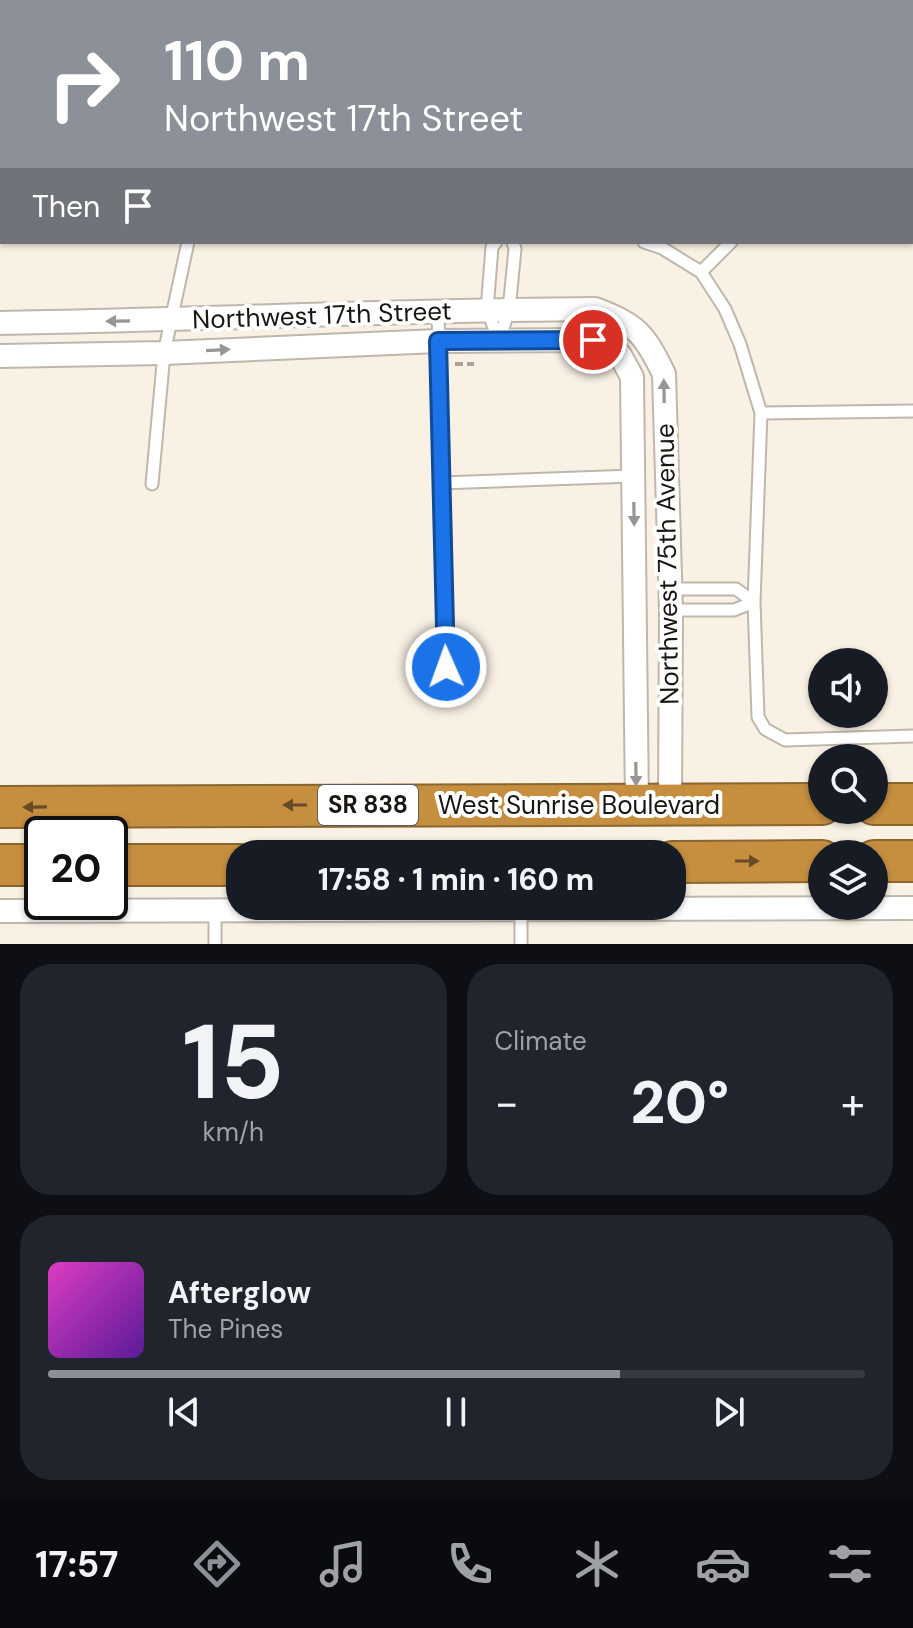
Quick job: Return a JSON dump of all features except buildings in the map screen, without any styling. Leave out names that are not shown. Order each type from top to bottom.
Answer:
[{"type":"highway","points":[[686,847],[737,804]]},
{"type":"highway","name":"West Sunrise Boulevard","points":[[0,807],[808,804]]},
{"type":"highway","points":[[888,804],[913,804]]},
{"type":"highway","points":[[686,859],[808,861]]},
{"type":"highway","points":[[888,861],[913,861]]},
{"type":"highway","points":[[0,865],[24,865]]},
{"type":"highway","points":[[128,865],[226,865]]},
{"type":"street","name":"Northwest 17th Street","points":[[0,323],[595,309],[626,321],[638,331]]},
{"type":"street","name":"Northwest 75th Avenue","points":[[638,331],[653,350],[664,374],[671,600],[654,805]]},
{"type":"street","name":"Northwest 17th Street","points":[[0,356],[499,340],[593,340],[620,355]]},
{"type":"street","name":"Northwest 75th Avenue","points":[[620,355],[632,377],[633,476],[654,805]]},
{"type":"street","points":[[686,907],[913,908]]},
{"type":"street","points":[[0,911],[226,909]]},
{"type":"lane","points":[[152,484],[164,353],[188,244]]},
{"type":"lane","points":[[494,244],[492,247],[499,340]]},
{"type":"lane","points":[[499,340],[498,310],[515,249],[514,244]]},
{"type":"lane","points":[[650,244],[701,272],[725,309],[740,344],[761,413],[754,602],[758,717],[765,729],[785,740],[913,736]]},
{"type":"lane","points":[[701,272],[729,244]]},
{"type":"lane","points":[[438,311],[446,667]]},
{"type":"lane","points":[[351,313],[352,344]]},
{"type":"lane","points":[[620,355],[638,331]]},
{"type":"lane","points":[[761,413],[913,411]]},
{"type":"lane","points":[[441,483],[633,476]]},
{"type":"lane","points":[[671,600],[736,589],[754,602]]},
{"type":"lane","points":[[671,600],[734,610],[754,602]]},
{"type":"lane","points":[[215,909],[215,944]]},
{"type":"lane","points":[[521,920],[521,944]]},
{"type":"path","points":[[438,365],[483,363]]},
{"type":"route","points":[[446,667],[438,341],[593,340]]}]
